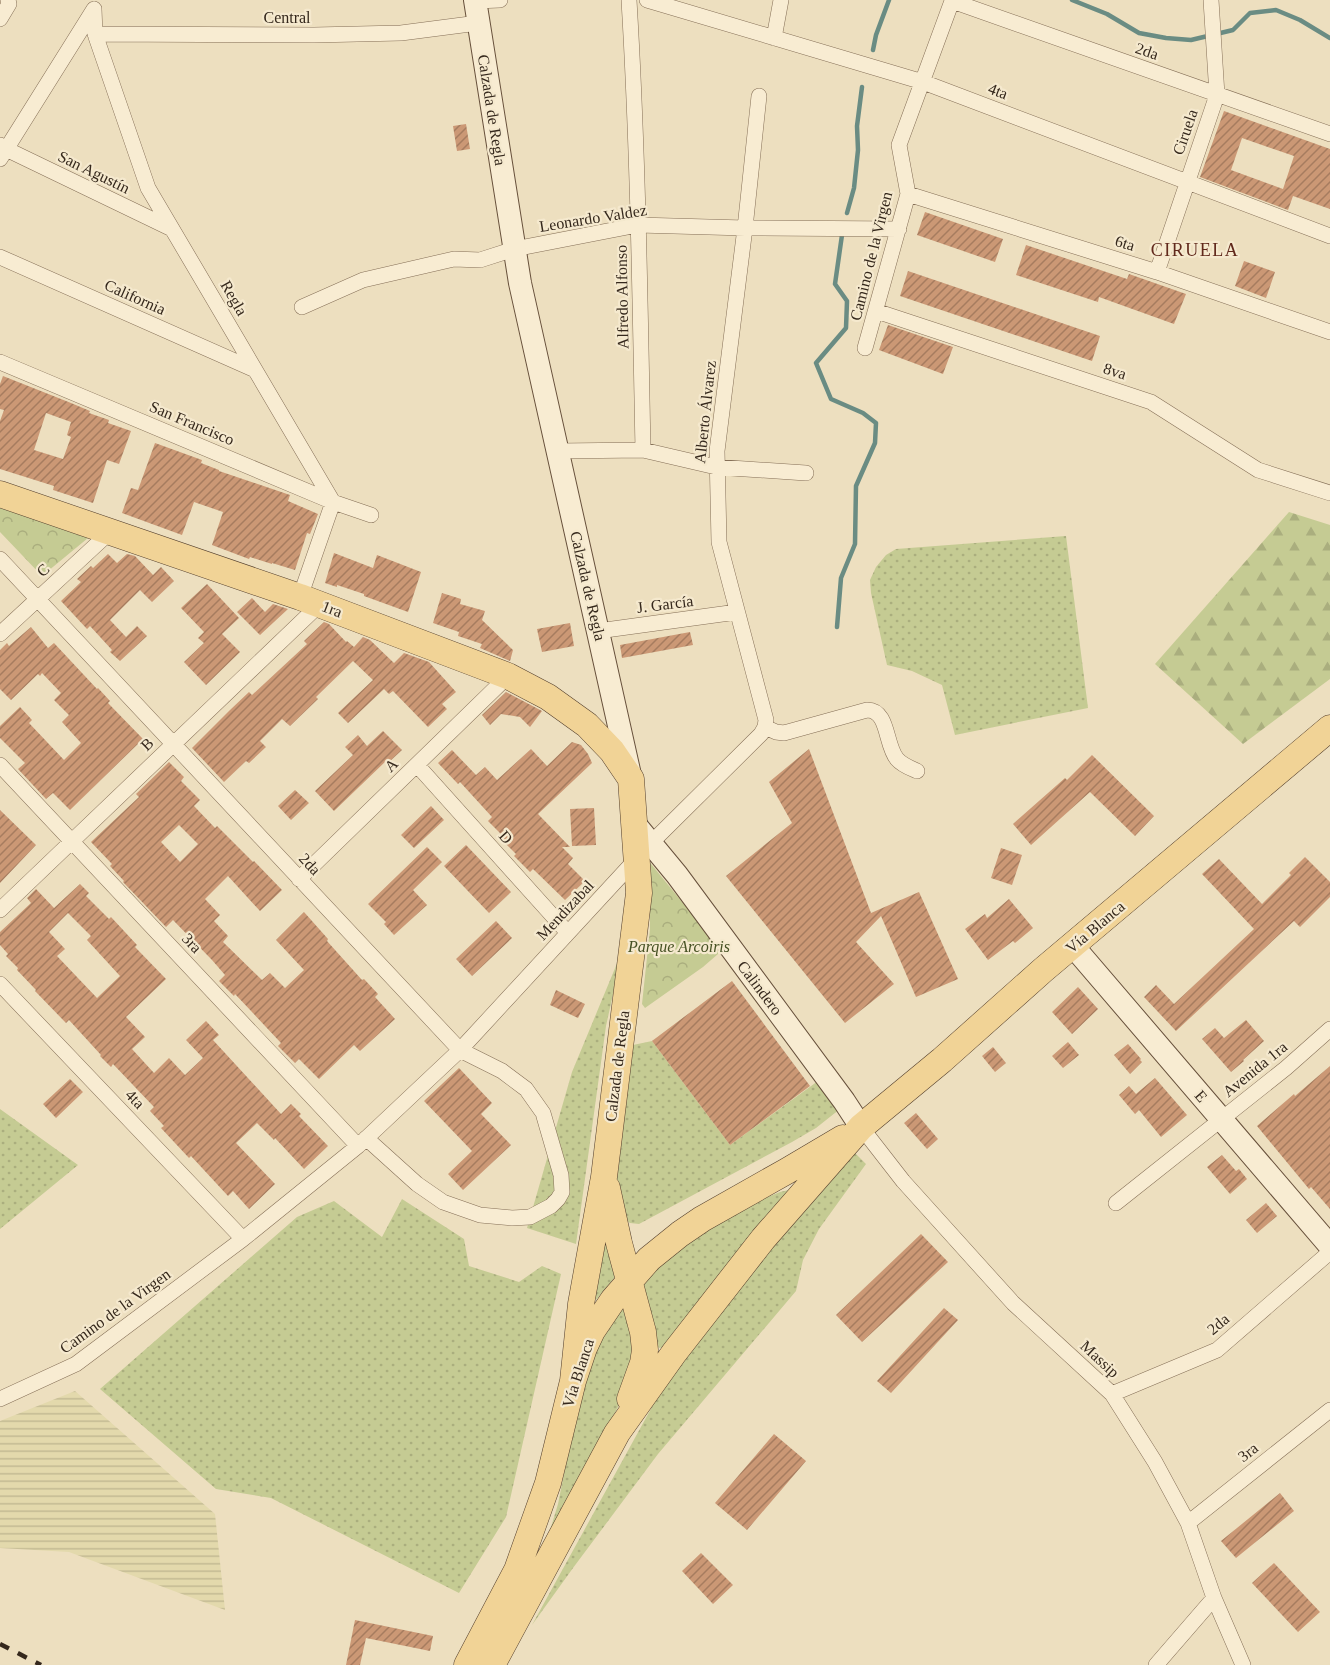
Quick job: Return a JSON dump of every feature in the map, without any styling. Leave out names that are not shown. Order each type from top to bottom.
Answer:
[{"type":"main road","name":"Calzada de Regla","points":[[476,8],[520,283],[632,779],[634,822],[644,851],[604,1177],[581,1304],[573,1381]]},
{"type":"main road","name":"1ra","points":[[0,494],[310,601],[508,676],[548,698],[587,725],[612,751],[632,779]]},
{"type":"main road","name":"Vía Blanca","points":[[467,1665],[518,1570],[526,1549],[548,1483],[573,1381],[584,1348],[592,1331],[614,1300],[649,1259],[702,1219],[861,1127],[1330,728]]},
{"type":"main road","name":"Calindero","points":[[644,851],[844,1101],[861,1127]]},
{"type":"main road","name":"E","points":[[1073,946],[1330,1246]]},
{"type":"main road","name":"Vía Blanca","points":[[492,1665],[617,1433],[674,1353],[763,1239],[861,1127]]},
{"type":"main road","points":[[604,1177],[643,1332],[645,1350],[639,1375],[617,1433]]},
{"type":"main road","points":[[615,1223],[627,1238],[637,1244],[645,1247],[666,1245]]},
{"type":"street","points":[[0,19],[9,4],[8,0]]},
{"type":"street","points":[[476,8],[500,0]]},
{"type":"street","name":"Alfredo Alfonso","points":[[629,0],[633,63],[643,450]]},
{"type":"street","name":"4ta","points":[[647,0],[923,82],[1330,236]]},
{"type":"street","points":[[774,38],[781,0]]},
{"type":"street","name":"Camino de la Virgen","points":[[865,348],[908,195],[899,145],[952,1]]},
{"type":"street","name":"2da","points":[[952,1],[1330,134]]},
{"type":"street","points":[[2,151],[95,4]]},
{"type":"street","name":"Regla","points":[[95,4],[95,34],[148,188],[333,502]]},
{"type":"street","name":"Ciruela","points":[[1157,272],[1217,95],[1211,6]]},
{"type":"street","name":"Central","points":[[95,34],[401,33],[476,8]]},
{"type":"street","name":"Alberto Álvarez","points":[[759,96],[716,467],[718,542],[766,720],[765,727]]},
{"type":"street","name":"San Agustín","points":[[2,151],[172,229]]},
{"type":"street","name":"6ta","points":[[908,195],[1157,272],[1330,332]]},
{"type":"street","name":"Leonardo Valdez","points":[[302,307],[363,280],[454,260],[480,260],[514,249],[638,225],[899,229]]},
{"type":"street","name":"California","points":[[0,257],[255,370]]},
{"type":"street","name":"8va","points":[[876,311],[1151,402],[1258,470],[1330,493]]},
{"type":"street","name":"San Francisco","points":[[0,362],[333,502],[371,515]]},
{"type":"street","points":[[558,451],[643,450],[716,467],[806,473]]},
{"type":"street","points":[[310,601],[333,502]]},
{"type":"street","name":"C","points":[[0,634],[110,532]]},
{"type":"street","name":"2da","points":[[0,559],[460,1050],[502,1071],[526,1089],[543,1113],[561,1175],[562,1192],[558,1199]]},
{"type":"street","name":"B","points":[[0,910],[174,744],[310,601]]},
{"type":"street","name":"J. García","points":[[598,631],[737,612]]},
{"type":"street","name":"A","points":[[299,879],[508,676]]},
{"type":"street","points":[[765,727],[784,733],[873,710],[878,713],[898,761],[917,771]]},
{"type":"street","name":"Mendizabal","points":[[243,1239],[362,1142],[460,1050],[644,851],[761,734],[765,727]]},
{"type":"street","name":"3ra","points":[[0,765],[362,1142],[442,1202],[480,1215],[530,1217],[558,1199]]},
{"type":"street","name":"D","points":[[417,765],[568,933]]},
{"type":"street","name":"4ta","points":[[0,984],[243,1239]]},
{"type":"street","name":"Avenida 1ra","points":[[1116,1203],[1286,1068],[1330,1029]]},
{"type":"street","name":"Massip","points":[[861,1127],[903,1181],[1013,1303],[1112,1394],[1155,1462],[1188,1523],[1214,1598],[1243,1665]]},
{"type":"street","name":"Camino de la Virgen","points":[[0,1399],[76,1364],[243,1239]]},
{"type":"street","name":"2da","points":[[1112,1394],[1217,1350],[1330,1252]]},
{"type":"street","name":"3ra","points":[[1188,1523],[1330,1410]]},
{"type":"street","points":[[1156,1665],[1214,1598]]},
{"type":"shaded area","points":[[75,1391],[215,1514],[225,1610],[69,1552],[0,1548],[0,1421]]},
{"type":"green space","points":[[0,507],[88,538],[42,576],[0,532]]},
{"type":"green space","points":[[1289,512],[1330,525],[1330,679],[1243,744],[1155,664]]},
{"type":"green space","points":[[1066,536],[1088,708],[955,735],[942,685],[912,671],[887,665],[871,593],[870,580],[876,567],[886,555],[896,549]]},
{"type":"green space","name":"Parque Arcoiris","points":[[647,859],[718,946],[718,954],[645,1008],[642,1004],[650,929]]},
{"type":"green space","points":[[623,949],[606,1026],[576,1244],[527,1228],[572,1072]]},
{"type":"green space","points":[[652,1041],[730,1145],[818,1081],[840,1109],[816,1128],[792,1142],[639,1224],[630,1223],[622,1217],[613,1186],[633,1045]]},
{"type":"green space","points":[[0,1109],[78,1165],[0,1229]]},
{"type":"green space","points":[[852,1150],[866,1164],[819,1229],[803,1260],[796,1291],[658,1454],[532,1625],[669,1376],[734,1290]]},
{"type":"green space","points":[[789,1190],[792,1191],[664,1347],[659,1348],[656,1344],[641,1281],[675,1249],[743,1207]]},
{"type":"green space","points":[[402,1199],[464,1239],[469,1266],[519,1282],[542,1266],[561,1274],[506,1517],[459,1593],[271,1498],[216,1489],[100,1389],[297,1217],[334,1201],[382,1237]]},
{"type":"green space","points":[[604,1223],[620,1271],[596,1300],[594,1296]]},
{"type":"green space","points":[[626,1300],[637,1335],[635,1371],[548,1537],[558,1504],[573,1428],[593,1347]]},
{"type":"building","points":[[1224,111],[1330,149],[1330,209],[1293,196],[1288,210],[1200,177]],"holes":[[[1242,138],[1294,156],[1283,189],[1231,170]]]},
{"type":"building","points":[[466,124],[470,149],[457,151],[453,126]]},
{"type":"building","points":[[925,212],[1003,239],[995,262],[917,235]]},
{"type":"building","points":[[1026,245],[1127,279],[1129,274],[1186,294],[1174,324],[1099,297],[1098,302],[1016,275]]},
{"type":"building","points":[[1244,261],[1275,272],[1266,298],[1235,286]]},
{"type":"building","points":[[908,271],[1100,336],[1092,361],[900,296]]},
{"type":"building","points":[[888,325],[953,347],[943,374],[879,350]]},
{"type":"building","points":[[3,376],[90,411],[89,413],[109,420],[108,423],[131,431],[119,464],[107,460],[93,503],[53,490],[54,486],[0,469],[0,421],[4,410],[0,409],[0,384]],"holes":[[[46,413],[71,422],[67,435],[71,437],[63,459],[34,450]]]},
{"type":"building","points":[[155,443],[202,460],[201,463],[219,471],[290,495],[288,501],[318,514],[310,534],[307,533],[295,570],[250,557],[249,559],[212,545],[223,512],[194,502],[182,535],[122,513],[131,488],[138,490]]},
{"type":"building","points":[[334,553],[373,568],[377,555],[421,572],[408,612],[364,596],[364,594],[325,583]]},
{"type":"building","points":[[108,554],[117,563],[127,554],[135,556],[153,575],[161,567],[174,581],[152,602],[140,590],[110,620],[126,637],[137,626],[147,636],[120,661],[90,626],[87,629],[61,601],[81,582],[77,579]]},
{"type":"building","points":[[207,584],[239,618],[222,634],[240,652],[206,685],[184,662],[204,643],[198,638],[204,632],[181,608]]},
{"type":"building","points":[[442,593],[461,599],[460,604],[485,611],[482,620],[513,650],[510,661],[480,648],[482,644],[458,636],[459,632],[433,623]]},
{"type":"building","points":[[252,598],[265,612],[273,604],[288,609],[260,635],[237,612]]},
{"type":"building","points":[[324,622],[354,647],[363,637],[370,640],[394,663],[404,653],[429,662],[456,692],[442,704],[447,709],[428,727],[393,691],[389,694],[384,689],[348,723],[338,713],[373,680],[353,661],[290,726],[282,719],[260,741],[266,747],[249,763],[246,761],[224,782],[192,748],[249,692],[252,695],[307,644],[304,641]]},
{"type":"building","points":[[570,623],[574,646],[542,652],[537,629]]},
{"type":"building","points":[[31,627],[48,648],[54,643],[143,739],[70,810],[53,793],[46,799],[18,769],[25,763],[0,738],[0,726],[20,707],[32,720],[29,723],[64,760],[81,743],[62,722],[69,715],[54,700],[61,693],[42,673],[40,676],[38,674],[11,700],[0,689],[0,650],[7,643],[9,646]]},
{"type":"building","points":[[690,632],[693,645],[622,658],[620,645]]},
{"type":"building","points":[[506,692],[542,711],[530,727],[520,717],[501,714],[490,725],[482,715]]},
{"type":"building","points":[[383,731],[402,750],[388,763],[386,761],[334,811],[315,791],[353,755],[345,747],[358,735],[367,746]]},
{"type":"building","points":[[572,742],[581,745],[592,763],[538,814],[570,847],[562,847],[573,858],[568,864],[585,881],[565,900],[533,869],[530,872],[514,856],[516,854],[501,839],[503,836],[488,821],[492,817],[460,782],[458,784],[438,763],[452,750],[476,775],[485,767],[497,780],[531,749],[547,766]]},
{"type":"building","points":[[809,749],[871,913],[919,892],[958,979],[916,997],[881,916],[856,942],[894,984],[845,1023],[726,876],[792,823],[769,782]]},
{"type":"building","points":[[1092,755],[1154,816],[1135,836],[1090,792],[1031,845],[1013,824],[1065,778],[1067,780]]},
{"type":"building","points":[[169,762],[184,777],[181,781],[200,800],[194,806],[282,890],[260,911],[228,876],[205,899],[220,915],[214,921],[228,936],[223,942],[262,980],[270,973],[285,988],[304,970],[276,940],[304,912],[362,980],[364,979],[378,994],[375,997],[395,1019],[360,1051],[354,1045],[319,1079],[299,1059],[295,1063],[278,1046],[281,1043],[235,994],[234,996],[219,981],[225,975],[212,960],[173,920],[166,927],[123,882],[110,866],[112,864],[91,842],[139,797],[136,794]],"holes":[[[179,825],[198,844],[180,862],[161,842]]]},
{"type":"building","points":[[295,790],[309,803],[291,820],[278,806]]},
{"type":"building","points":[[431,806],[444,820],[414,848],[401,835]]},
{"type":"building","points":[[594,808],[596,845],[572,846],[570,809]]},
{"type":"building","points":[[0,810],[36,845],[0,883]]},
{"type":"building","points":[[466,845],[511,892],[489,913],[444,866]]},
{"type":"building","points":[[427,847],[442,862],[413,890],[427,905],[394,935],[384,924],[386,922],[368,904]]},
{"type":"building","points":[[1001,848],[1022,855],[1012,885],[991,878]]},
{"type":"building","points":[[1305,857],[1330,882],[1330,897],[1300,927],[1294,921],[1176,1031],[1144,997],[1156,985],[1174,1004],[1254,929],[1202,874],[1219,859],[1262,904],[1291,875],[1289,873]]},
{"type":"building","points":[[80,884],[89,893],[86,896],[109,919],[111,917],[137,945],[135,947],[166,979],[126,1017],[145,1037],[132,1049],[154,1073],[169,1058],[185,1075],[203,1058],[186,1040],[206,1021],[219,1035],[213,1040],[281,1114],[291,1104],[301,1114],[299,1116],[328,1146],[304,1169],[275,1138],[274,1140],[257,1123],[236,1143],[275,1184],[249,1209],[233,1191],[228,1196],[161,1128],[164,1126],[150,1111],[154,1107],[113,1064],[111,1067],[100,1056],[69,1020],[66,1023],[6,956],[8,954],[0,945],[0,932],[31,903],[27,898],[36,889],[54,908]],"holes":[[[68,913],[91,936],[87,940],[120,976],[97,998],[57,956],[65,949],[49,932]]]},
{"type":"building","points":[[1009,899],[1033,928],[988,960],[965,929],[985,914],[987,918]]},
{"type":"building","points":[[496,921],[512,938],[472,976],[456,959]]},
{"type":"building","points":[[732,981],[810,1086],[730,1145],[652,1041]]},
{"type":"building","points":[[1078,987],[1098,1009],[1072,1034],[1052,1012]]},
{"type":"building","points":[[556,990],[585,1004],[578,1018],[550,1005]]},
{"type":"building","points":[[1246,1020],[1264,1041],[1231,1072],[1202,1039],[1215,1028],[1224,1038]]},
{"type":"building","points":[[1068,1042],[1079,1055],[1063,1068],[1052,1056]]},
{"type":"building","points":[[1128,1044],[1142,1062],[1130,1074],[1114,1055]]},
{"type":"building","points":[[993,1047],[1006,1063],[995,1072],[982,1056]]},
{"type":"building","points":[[1330,1066],[1330,1209],[1311,1187],[1309,1189],[1257,1126]]},
{"type":"building","points":[[459,1068],[492,1103],[481,1114],[511,1145],[463,1190],[448,1174],[472,1151],[424,1101]]},
{"type":"building","points":[[1155,1078],[1187,1115],[1161,1137],[1139,1110],[1135,1114],[1119,1095],[1129,1086],[1136,1094]]},
{"type":"building","points":[[70,1079],[83,1092],[56,1118],[43,1104]]},
{"type":"building","points":[[916,1113],[938,1139],[927,1149],[904,1123]]},
{"type":"building","points":[[1222,1155],[1236,1171],[1239,1169],[1247,1179],[1230,1194],[1207,1167]]},
{"type":"building","points":[[1266,1203],[1277,1216],[1257,1233],[1246,1220]]},
{"type":"building","points":[[921,1234],[948,1262],[862,1342],[836,1315]]},
{"type":"building","points":[[944,1308],[958,1320],[891,1393],[877,1381]]},
{"type":"building","points":[[774,1434],[806,1461],[747,1530],[715,1503]]},
{"type":"building","points":[[1280,1493],[1294,1511],[1236,1558],[1221,1541]]},
{"type":"building","points":[[701,1553],[733,1585],[713,1604],[682,1571]]},
{"type":"building","points":[[1274,1563],[1320,1612],[1298,1632],[1252,1583]]},
{"type":"building","points":[[355,1620],[433,1636],[430,1651],[366,1638],[360,1665],[346,1665]]},
{"type":"waterway","points":[[873,50],[889,0]]},
{"type":"waterway","points":[[1072,0],[1107,14],[1139,33],[1166,38],[1191,40],[1233,30],[1250,13],[1276,10],[1300,20],[1330,38]]},
{"type":"waterway","points":[[847,213],[854,188],[858,150],[857,126],[862,87]]},
{"type":"waterway","points":[[837,627],[841,578],[855,544],[856,486],[875,443],[876,423],[863,413],[831,399],[816,363],[846,328],[847,301],[835,284],[842,235]]},
{"type":"railway","points":[[0,1644],[41,1665]]},
{"type":"district","name":"CIRUELA","points":[[1195,250]]}]
